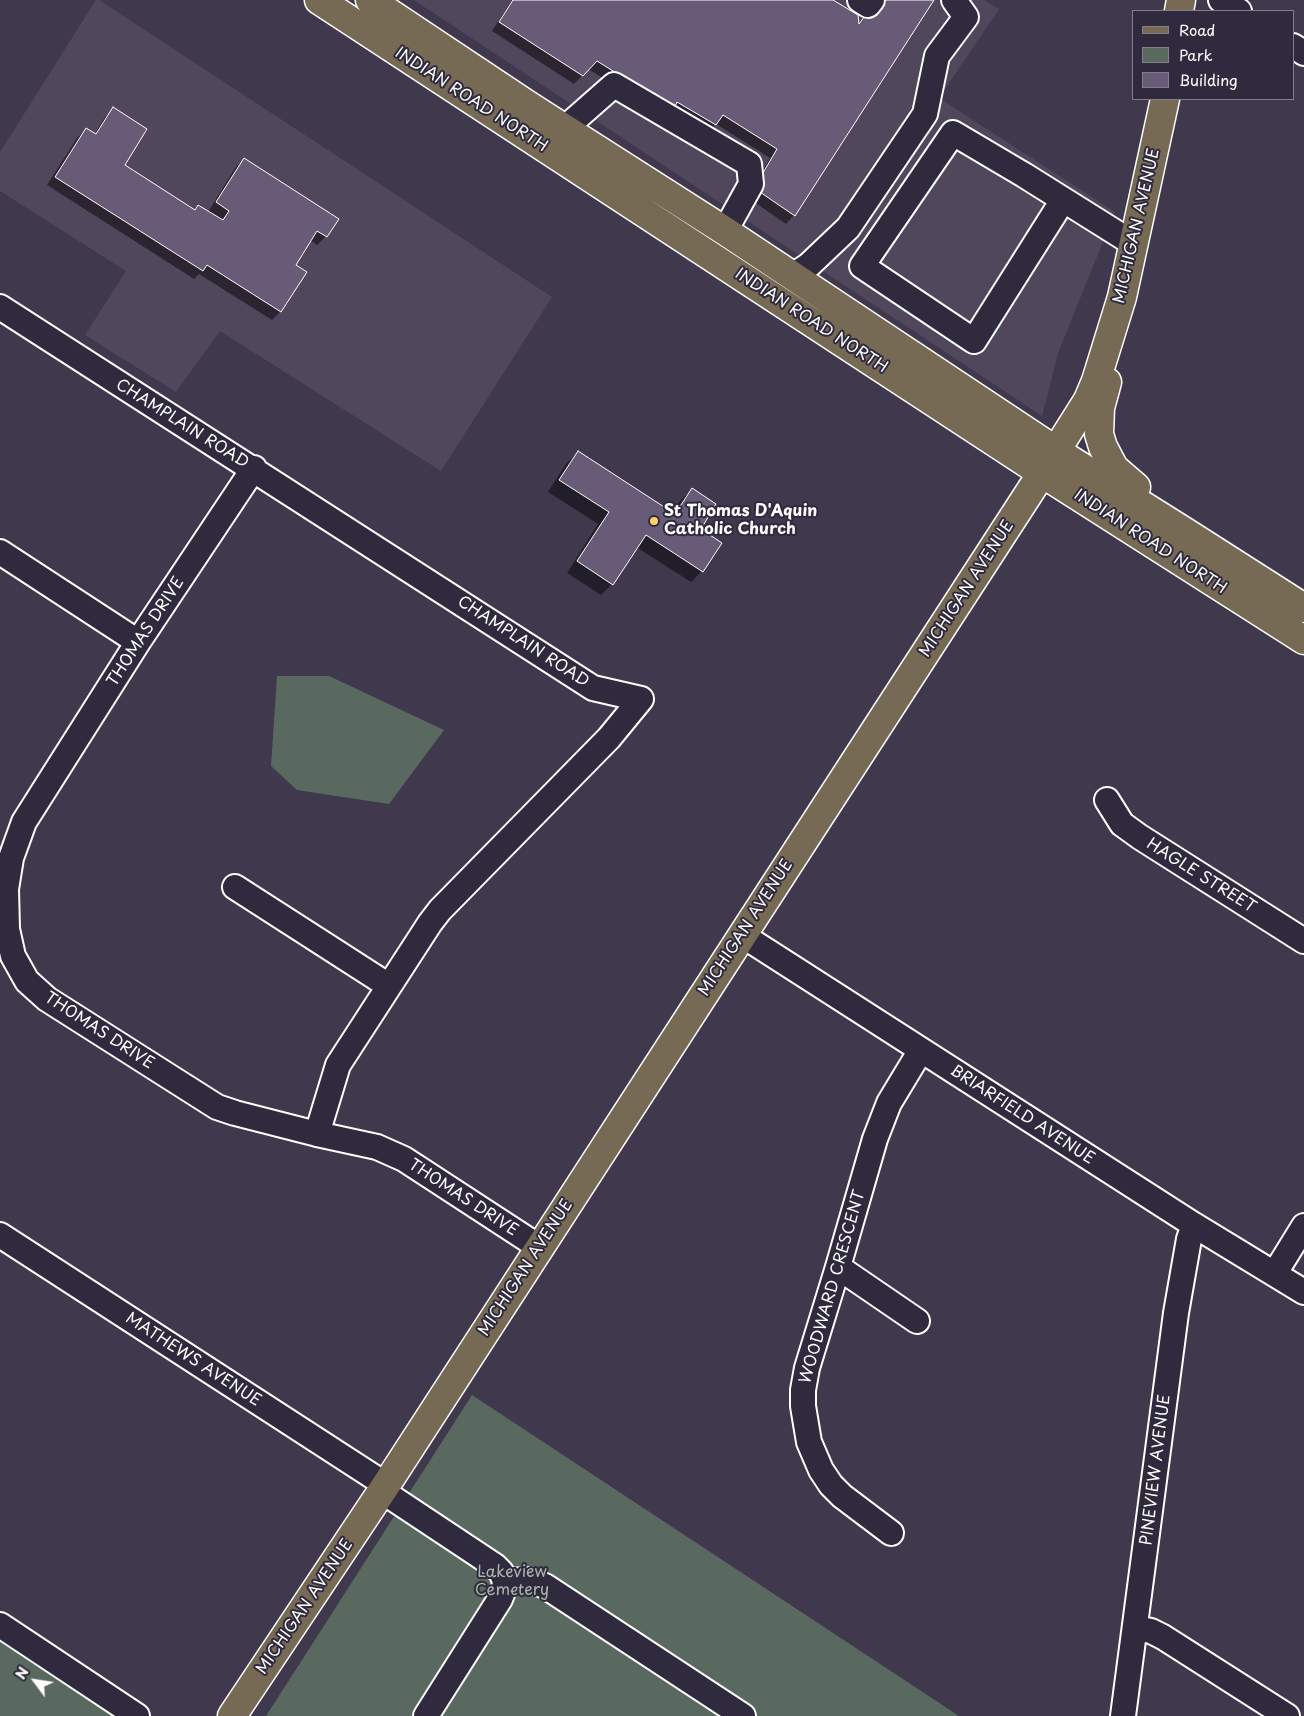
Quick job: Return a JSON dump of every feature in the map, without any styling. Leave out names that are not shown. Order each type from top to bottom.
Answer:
[{"type":"main road","name":"INDIAN ROAD NORTH","points":[[319,0],[1049,462],[1185,532],[1304,608]]},
{"type":"main road","name":"INDIAN ROAD NORTH","points":[[370,0],[564,129],[793,276],[1049,462],[1304,640]]},
{"type":"main road","name":"MICHIGAN AVENUE","points":[[232,1716],[384,1488],[1049,462],[1092,392],[1122,297],[1165,100]]},
{"type":"main road","points":[[1122,297],[1123,314],[1120,339],[1102,395],[1099,434],[1107,458],[1114,468],[1149,497],[1185,532]]},
{"type":"street","points":[[860,0],[868,5],[872,0]]},
{"type":"street","points":[[793,276],[809,265],[848,228],[925,114],[937,56],[966,16],[954,0]]},
{"type":"street","points":[[1221,0],[1237,10]]},
{"type":"street","points":[[564,129],[614,85],[749,164],[751,184],[725,231]]},
{"type":"street","points":[[925,114],[1134,244]]},
{"type":"street","points":[[862,266],[953,133]]},
{"type":"street","points":[[830,246],[974,341],[1063,200]]},
{"type":"street","name":"CHAMPLAIN ROAD","points":[[0,307],[254,468],[593,688],[641,699],[609,738],[440,910],[338,1065],[317,1134]]},
{"type":"street","name":"THOMAS DRIVE","points":[[254,468],[138,642],[24,822],[12,858],[6,889],[8,929],[13,956],[27,981],[47,999],[217,1107],[317,1134],[377,1147],[404,1159],[539,1248]]},
{"type":"street","points":[[0,552],[138,642]]},
{"type":"street","name":"HAGLE STREET","points":[[1107,800],[1122,824],[1140,837],[1304,941]]},
{"type":"street","points":[[235,887],[389,986]]},
{"type":"street","name":"BRIARFIELD AVENUE","points":[[742,935],[1194,1225],[1304,1292]]},
{"type":"street","name":"WOODWARD CRESCENT","points":[[891,1533],[856,1508],[830,1485],[821,1470],[809,1442],[803,1406],[803,1390],[807,1368],[882,1118],[921,1050]]},
{"type":"street","name":"PINEVIEW AVENUE","points":[[1123,1716],[1176,1313],[1189,1239],[1194,1225]]},
{"type":"street","points":[[1275,1273],[1304,1226]]},
{"type":"street","name":"MATHEWS AVENUE","points":[[0,1235],[384,1488],[495,1566],[501,1572],[505,1581]]},
{"type":"street","points":[[838,1267],[917,1321]]},
{"type":"street","points":[[430,1715],[500,1600],[505,1581],[529,1580],[545,1586],[743,1716]]},
{"type":"street","points":[[0,1625],[136,1716]]},
{"type":"street","points":[[1136,1628],[1151,1631],[1164,1637],[1287,1716]]},
{"type":"shaded area","points":[[96,0],[99,0],[552,297],[441,471],[220,331],[176,392],[85,335],[126,271],[0,191],[0,152]]},
{"type":"shaded area","points":[[414,0],[984,0],[999,9],[939,98],[1115,212],[1058,353],[1042,416]]},
{"type":"green space","points":[[277,676],[329,676],[444,730],[389,804],[297,790],[271,766]]},
{"type":"green space","name":"Lakeview Cemetery","points":[[472,1395],[959,1716],[266,1716]]},
{"type":"green space","points":[[0,1631],[114,1716],[0,1716]]},
{"type":"building","points":[[513,0],[833,0],[858,15],[859,24],[876,0],[934,0],[795,216],[754,188],[777,149],[723,115],[716,125],[677,102],[674,109],[597,61],[583,76],[499,22]]},
{"type":"building","points":[[113,107],[147,129],[125,165],[195,210],[198,205],[223,220],[229,211],[216,202],[244,158],[339,219],[327,237],[317,231],[296,265],[307,272],[281,312],[207,265],[203,271],[55,177],[86,128],[96,134]]},
{"type":"building","name":"St Thomas D'Aquin Catholic Church","points":[[578,451],[675,514],[692,488],[716,504],[701,529],[722,543],[703,572],[646,535],[613,585],[577,561],[609,512],[559,480]]},
{"type":"place","name":"St Thomas D'Aquin Catholic Church","points":[[654,521]]}]
